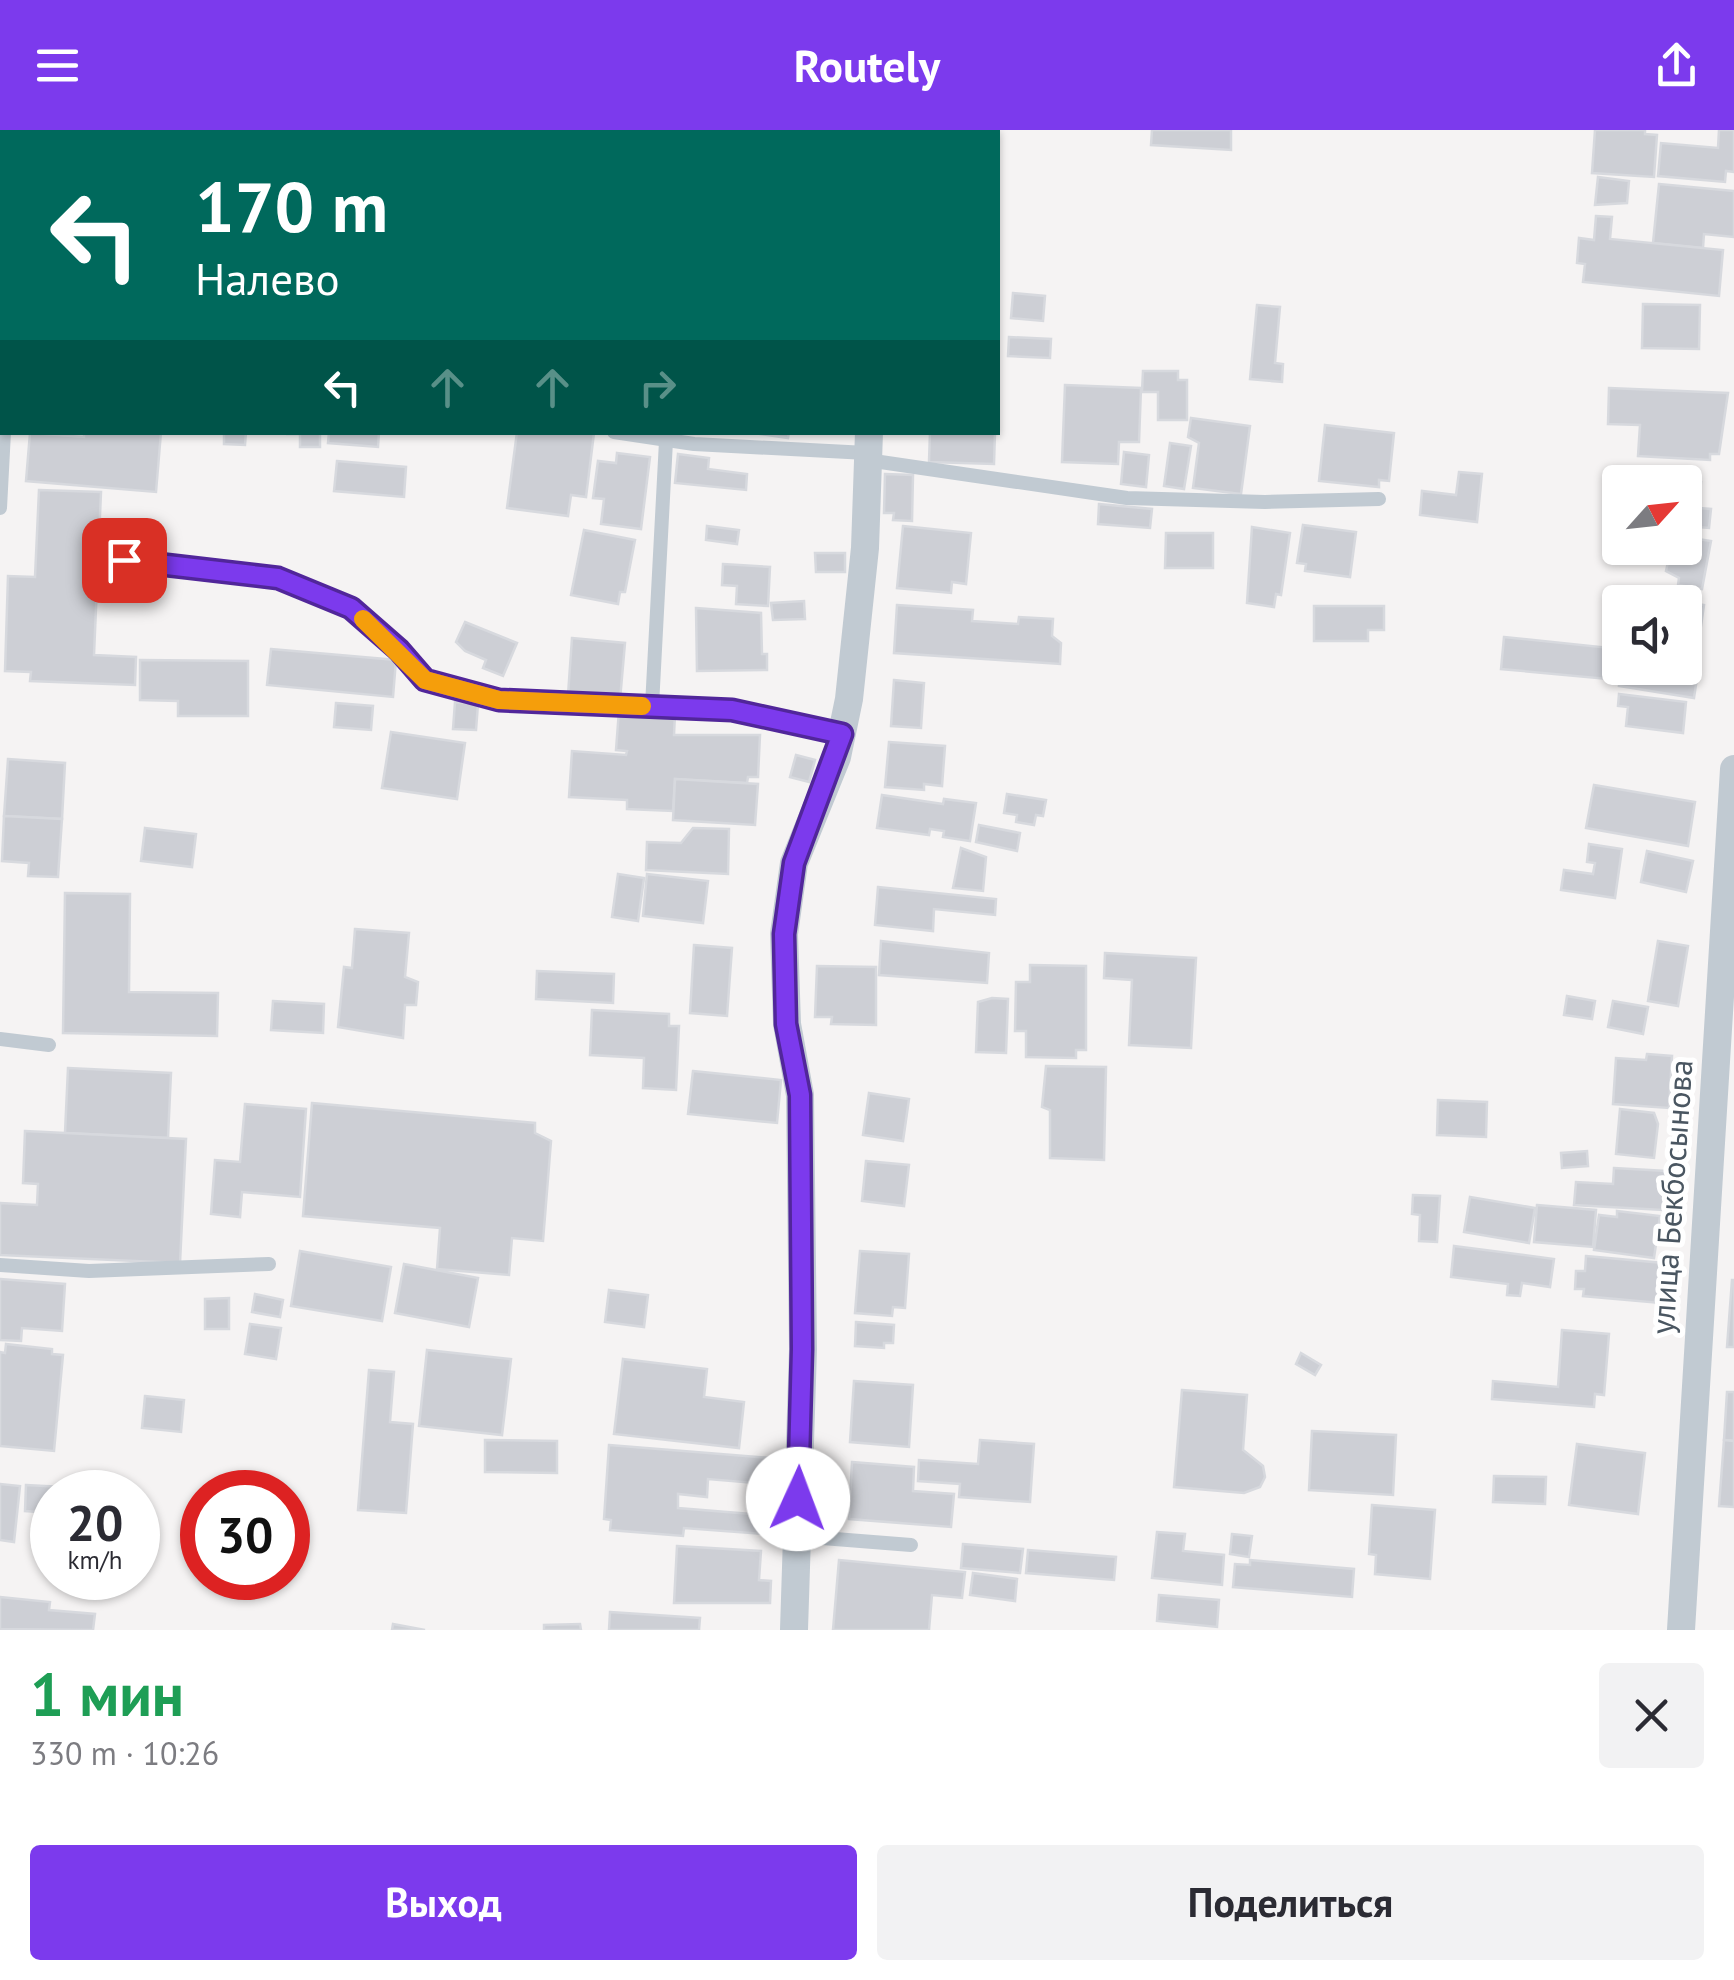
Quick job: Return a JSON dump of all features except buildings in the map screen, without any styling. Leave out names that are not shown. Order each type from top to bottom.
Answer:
[{"type":"street","points":[[794,1630],[802,1349],[800,1095],[786,1024],[784,934],[794,863],[842,734],[865,548],[868,448]]},
{"type":"street","name":"улица Бекбосынова","points":[[1681,1630],[1734,769]]},
{"type":"lane","points":[[0,508],[4,435]]},
{"type":"lane","points":[[631,435],[666,441],[868,448],[1127,498],[1266,502],[1379,498]]},
{"type":"lane","points":[[652,706],[666,441]]},
{"type":"lane","points":[[124,560],[278,578],[351,608],[399,650],[425,680],[499,700],[732,710],[842,734]]},
{"type":"lane","points":[[0,1039],[50,1045]]},
{"type":"lane","points":[[0,1266],[88,1271],[269,1264]]},
{"type":"lane","points":[[797,1536],[910,1545]]},
{"type":"slow traffic","points":[[363,619],[399,650],[425,680],[499,700],[642,706]]},
{"type":"route","points":[[124,560],[278,578],[351,608],[399,650],[425,680],[499,700],[732,710],[842,734],[837,757],[794,863],[784,934],[786,1024],[800,1095],[802,1349],[798,1499]]}]
